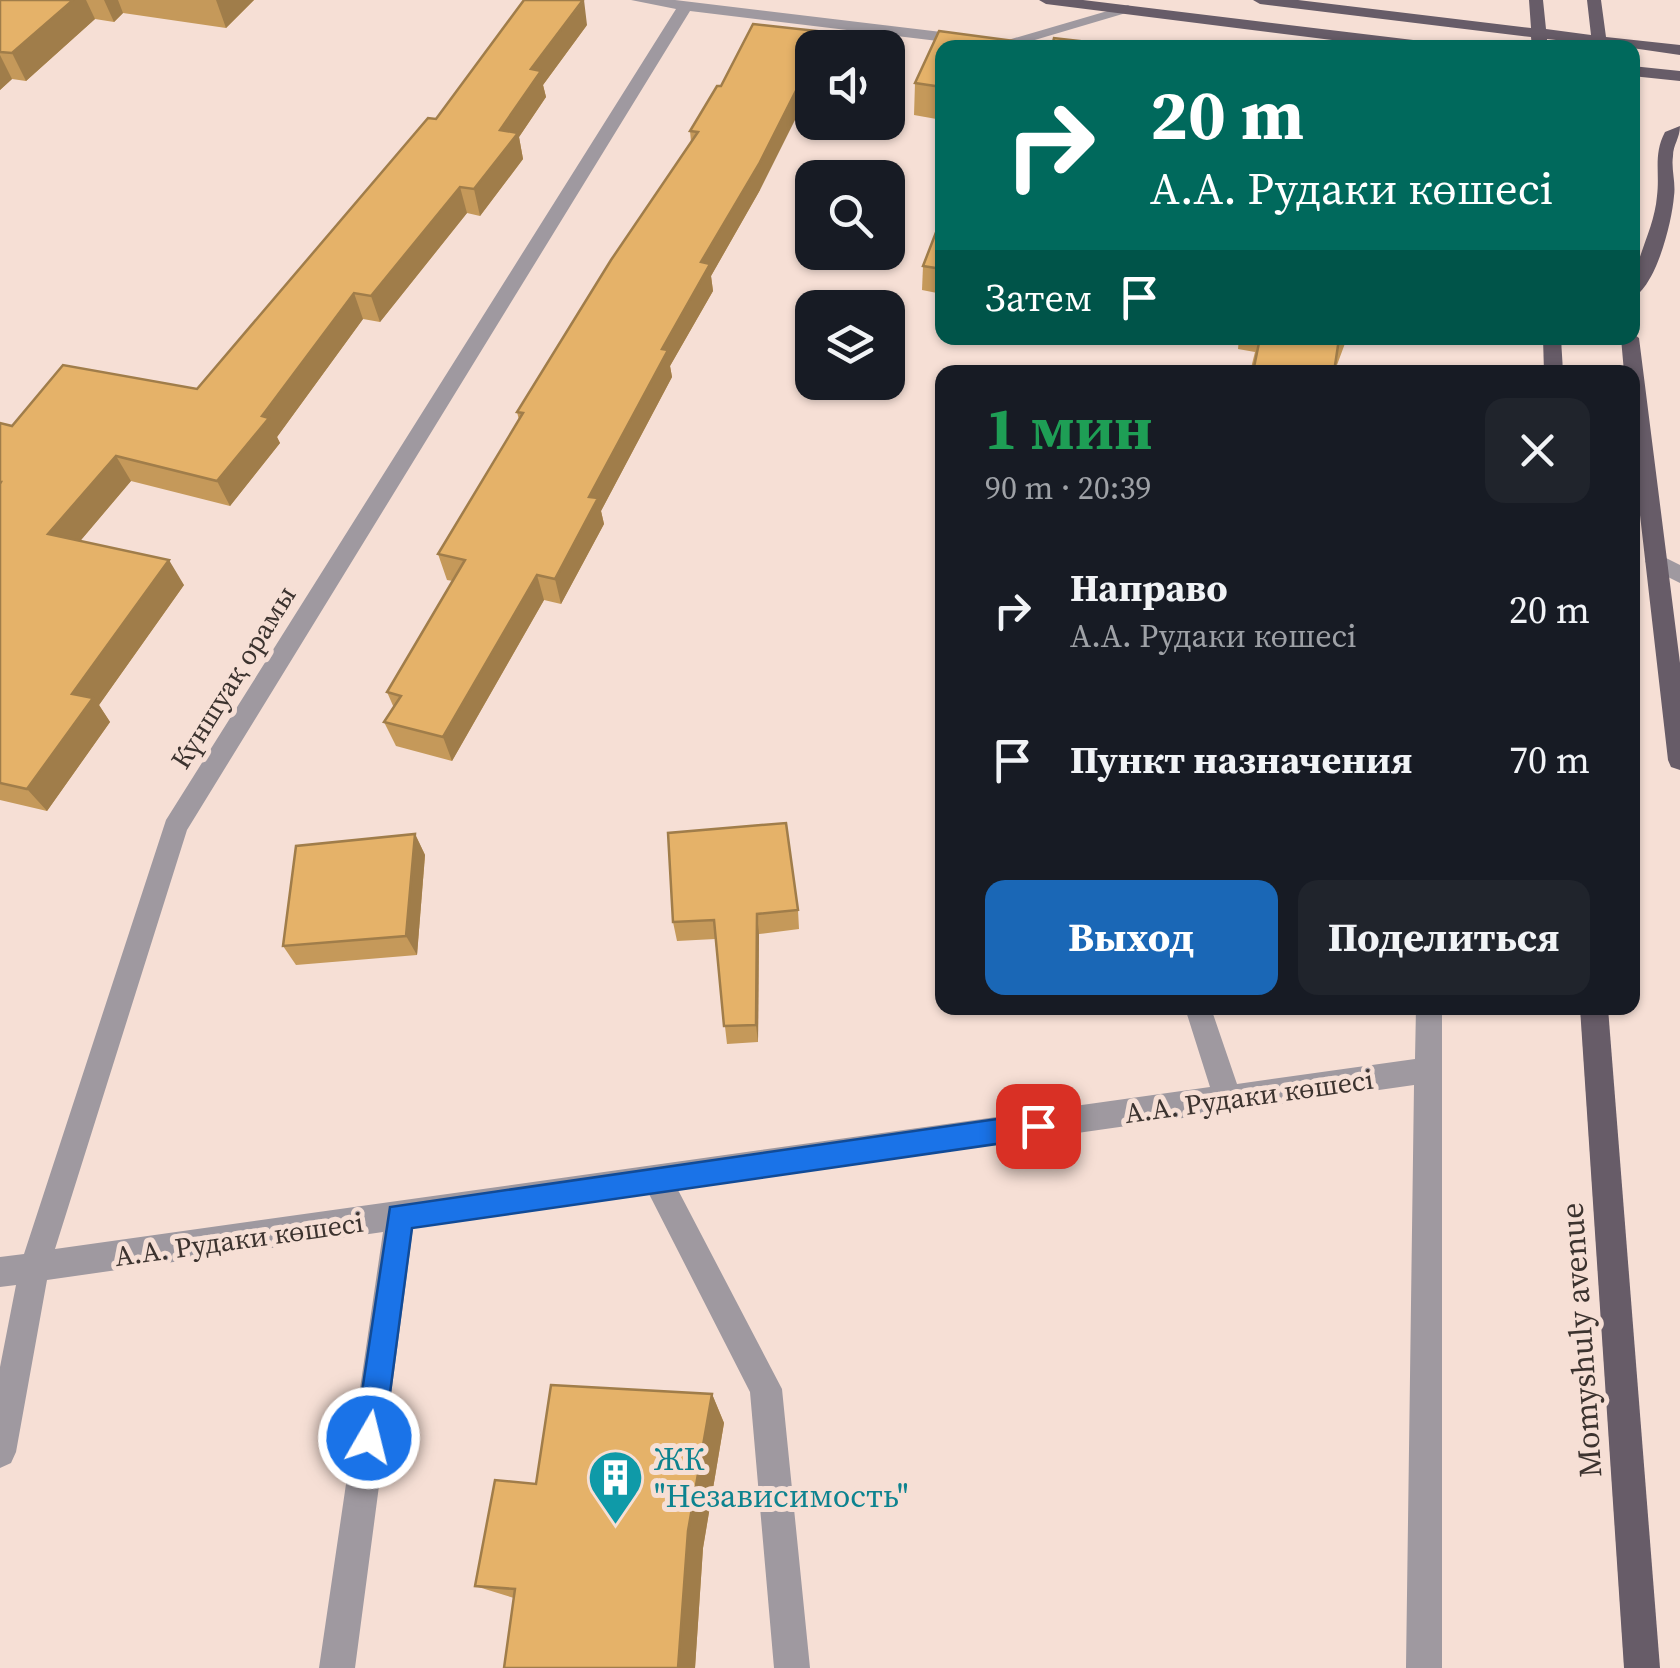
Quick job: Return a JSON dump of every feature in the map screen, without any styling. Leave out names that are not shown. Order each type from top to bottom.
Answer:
[{"type":"main road","points":[[1046,0],[1373,40]]},
{"type":"main road","points":[[1260,0],[1539,40],[1536,0]]},
{"type":"main road","points":[[1594,0],[1599,40]]},
{"type":"main road","points":[[1640,47],[1680,50]]},
{"type":"main road","points":[[1640,72],[1680,76]]},
{"type":"main road","points":[[1640,277],[1655,248],[1666,194],[1664,154],[1671,136],[1680,130]]},
{"type":"main road","points":[[1640,424],[1680,760]]},
{"type":"main road","name":"Momyshuly avenue","points":[[1595,1015],[1642,1668]]},
{"type":"street","points":[[638,0],[971,40]]},
{"type":"street","name":"Күншуақ орамы","points":[[0,1452],[34,1269],[175,826],[686,6]]},
{"type":"street","points":[[1019,40],[1128,10]]},
{"type":"street","points":[[1656,561],[1680,575]]},
{"type":"street","points":[[1200,1015],[1228,1099]]},
{"type":"street","points":[[1424,1668],[1429,1015]]},
{"type":"street","name":"А.А. Рудаки көшесі","points":[[0,1272],[1428,1070]]},
{"type":"street","points":[[657,1180],[766,1389],[792,1668]]},
{"type":"street","points":[[337,1668],[400,1216]]},
{"type":"building","points":[[0,0],[73,0],[12,53],[0,52]]},
{"type":"building","points":[[524,0],[583,0],[531,69],[541,71],[500,130],[518,133],[474,189],[460,187],[371,296],[354,293],[262,416],[269,418],[217,481],[116,456],[48,534],[169,560],[72,694],[93,698],[27,789],[0,783],[0,423],[12,426],[63,365],[197,389],[428,118],[436,119]]},
{"type":"building","points":[[753,24],[808,30],[795,30],[795,93],[759,164],[701,262],[710,264],[662,349],[668,350],[589,497],[598,498],[555,579],[537,575],[443,737],[384,722],[401,696],[387,692],[465,560],[438,554],[523,413],[517,412],[611,260],[698,132],[690,131],[717,86],[721,86]]},
{"type":"building","points":[[939,31],[1007,40],[935,40],[935,86],[915,83]]},
{"type":"building","points":[[935,235],[935,268],[923,266]]},
{"type":"building","points":[[1259,345],[1338,345],[1335,365],[1254,365]]},
{"type":"building","points":[[786,823],[798,910],[757,914],[756,1025],[724,1026],[714,920],[673,922],[668,833]]},
{"type":"building","points":[[415,834],[406,936],[283,946],[296,846]]},
{"type":"building","name":"ЖК \"Независимость\"","points":[[551,1385],[712,1394],[688,1531],[678,1668],[504,1668],[515,1589],[475,1586],[495,1480],[536,1484]]},
{"type":"place","name":"ЖК \"Независимость\"","points":[[615,1526]]},
{"type":"route","points":[[369,1438],[400,1216],[1038,1126]]}]
